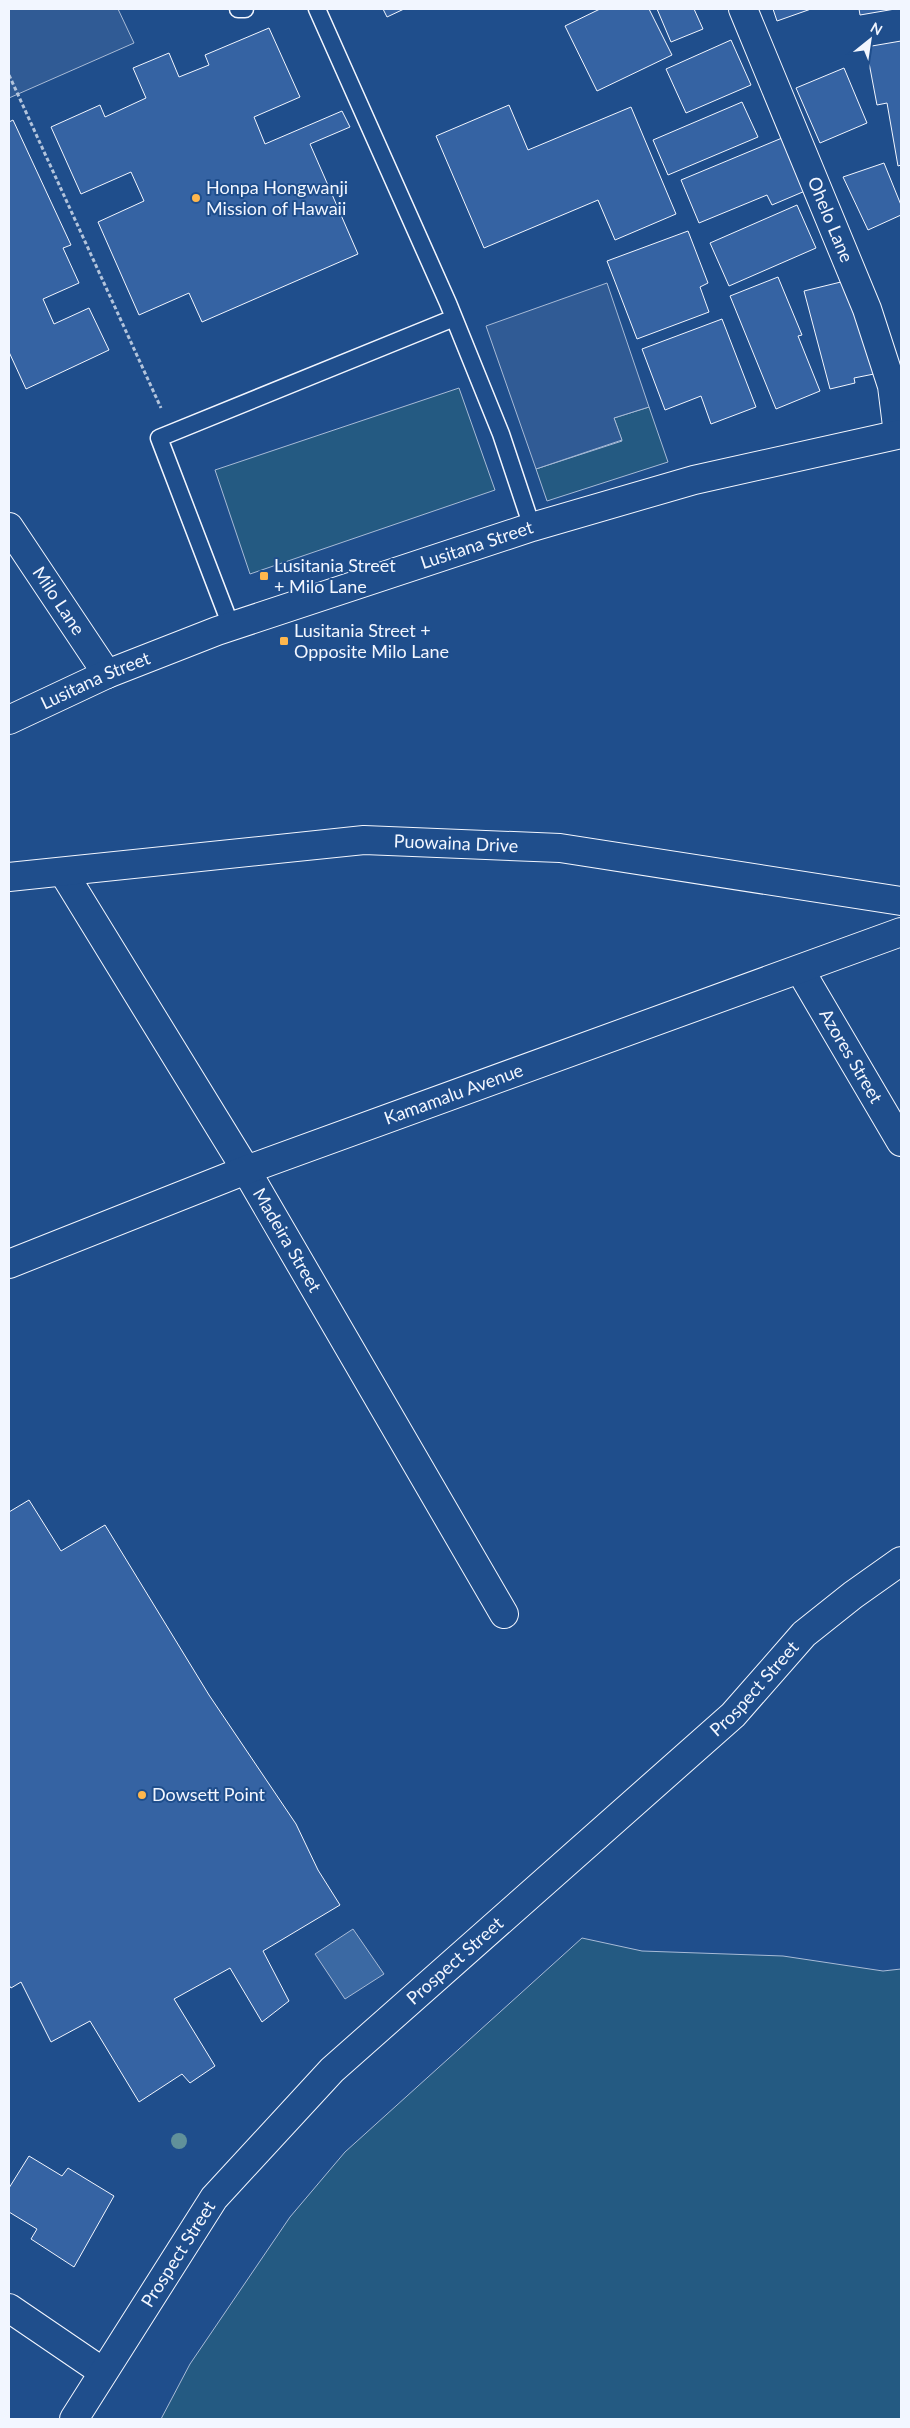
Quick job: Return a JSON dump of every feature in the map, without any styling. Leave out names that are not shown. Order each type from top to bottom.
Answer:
[{"type":"street","name":"Ohelo Lane","points":[[743,9],[867,310],[892,386],[900,434]]},
{"type":"street","name":"Lusitana Street","points":[[9,720],[107,674],[231,626],[532,527],[694,480],[900,434]]},
{"type":"street","name":"Milo Lane","points":[[9,527],[107,674]]},
{"type":"street","name":"Puowaina Drive","points":[[9,878],[364,840],[560,848],[901,901]]},
{"type":"street","name":"Madeira Street","points":[[63,872],[246,1170],[504,1614]]},
{"type":"street","name":"Kamamalu Avenue","points":[[9,1264],[246,1170],[901,932]]},
{"type":"street","name":"Azores Street","points":[[800,970],[901,1142]]},
{"type":"street","name":"Prospect Street","points":[[74,2419],[214,2198],[332,2070],[733,1715],[804,1634],[853,1594],[901,1561]]},
{"type":"street","points":[[9,2308],[104,2372]]},
{"type":"lane","points":[[238,9],[245,9]]},
{"type":"lane","points":[[317,9],[454,318],[501,434],[532,527]]},
{"type":"lane","points":[[231,626],[159,438],[454,318]]},
{"type":"path","points":[[9,75],[173,433]]},
{"type":"shaded area","points":[[9,9],[118,9],[134,43],[9,98]]},
{"type":"shaded area","points":[[607,283],[649,407],[614,418],[622,440],[536,469],[486,326]]},
{"type":"shaded area","points":[[459,388],[495,490],[250,574],[215,470]]},
{"type":"shaded area","points":[[649,407],[668,462],[547,501],[536,469],[622,441],[614,418]]},
{"type":"shaded area","points":[[353,1929],[384,1974],[345,1999],[315,1954]]},
{"type":"shaded area","points":[[582,1938],[642,1951],[783,1956],[883,1971],[901,1969],[901,2419],[161,2419],[190,2364],[290,2217],[345,2152]]},
{"type":"building","points":[[383,9],[404,9],[387,17]]},
{"type":"building","points":[[600,9],[649,9],[672,55],[597,91],[565,26]]},
{"type":"building","points":[[657,9],[694,9],[703,29],[671,42]]},
{"type":"building","points":[[773,9],[811,9],[777,21]]},
{"type":"building","points":[[859,9],[895,9],[860,15]]},
{"type":"building","points":[[269,28],[300,97],[254,117],[265,144],[342,111],[350,127],[310,144],[358,254],[202,322],[189,293],[139,315],[98,222],[144,201],[131,172],[81,194],[51,127],[100,105],[105,117],[146,98],[133,68],[169,53],[179,77],[209,65],[205,55]]},
{"type":"building","points":[[731,40],[751,85],[686,113],[666,69]]},
{"type":"building","points":[[901,41],[901,165],[898,166],[887,103],[877,105],[866,47]]},
{"type":"building","points":[[844,68],[867,123],[820,143],[796,88]]},
{"type":"building","points":[[742,102],[758,137],[668,175],[653,140]]},
{"type":"building","points":[[509,105],[528,150],[631,107],[676,214],[615,240],[598,200],[484,248],[436,136]]},
{"type":"building","points":[[13,120],[71,245],[63,248],[79,283],[43,299],[54,324],[89,308],[109,350],[26,389],[9,352],[9,122]]},
{"type":"building","points":[[782,138],[805,191],[772,205],[767,195],[699,223],[681,180]]},
{"type":"building","points":[[884,163],[901,205],[901,215],[868,230],[843,177]]},
{"type":"building","points":[[797,205],[816,248],[729,286],[710,243]]},
{"type":"building","points":[[688,231],[708,283],[700,287],[709,312],[637,339],[607,261]]},
{"type":"building","points":[[778,277],[802,335],[798,336],[820,391],[776,409],[730,296]]},
{"type":"building","points":[[849,280],[874,374],[854,378],[855,383],[830,389],[804,291]]},
{"type":"building","points":[[722,319],[756,407],[711,424],[701,396],[665,410],[642,349]]},
{"type":"building","name":"Dowsett Point","points":[[29,1500],[61,1551],[105,1525],[209,1695],[296,1824],[318,1870],[340,1905],[263,1951],[289,2001],[262,2022],[230,1968],[174,1999],[215,2066],[190,2083],[182,2074],[139,2102],[90,2021],[51,2042],[21,1982],[11,1988],[9,1985],[9,1512]]},
{"type":"building","points":[[29,2156],[62,2176],[68,2168],[114,2196],[74,2267],[31,2239],[37,2229],[9,2212],[9,2188]]},
{"type":"place","name":"Honpa Hongwanji Mission of Hawaii","points":[[196,198]]},
{"type":"place","name":"Lusitania Street + Milo Lane","points":[[264,576]]},
{"type":"place","name":"Lusitania Street + Opposite Milo Lane","points":[[284,641]]},
{"type":"place","name":"Dowsett Point","points":[[142,1795]]}]
